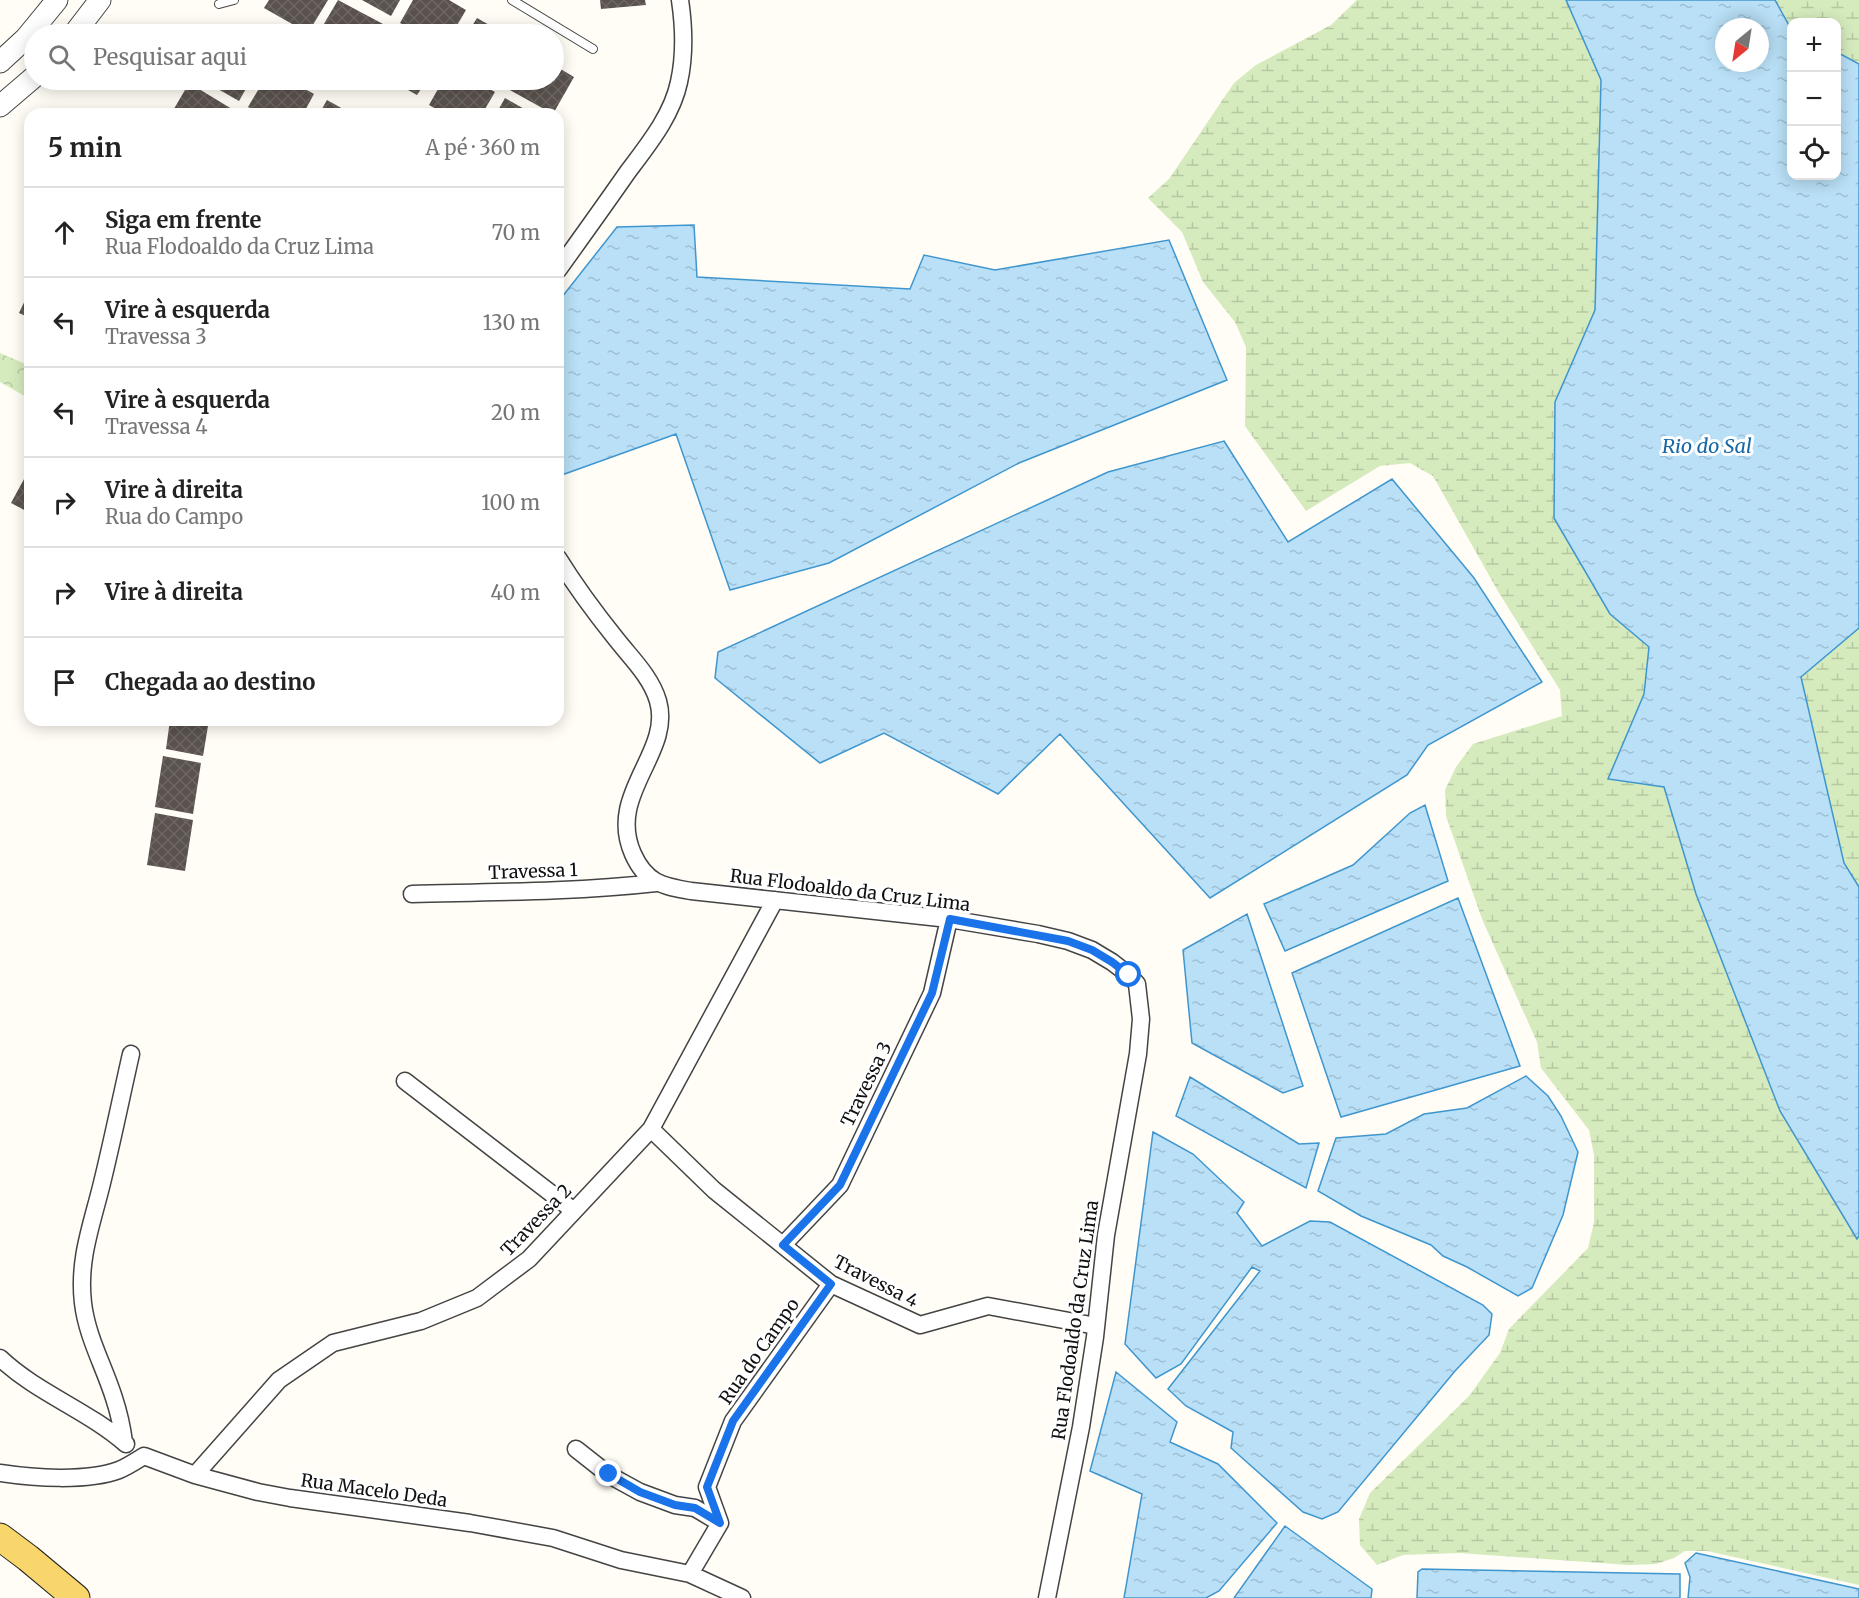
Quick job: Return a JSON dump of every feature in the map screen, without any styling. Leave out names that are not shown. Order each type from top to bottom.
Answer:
[{"type":"main road","points":[[0,1537],[76,1598]]},
{"type":"street","points":[[37,24],[57,0]]},
{"type":"street","points":[[82,24],[100,0]]},
{"type":"street","points":[[564,262],[650,142],[673,102],[683,57],[680,0]]},
{"type":"street","points":[[0,62],[24,40]]},
{"type":"street","points":[[0,106],[24,86]]},
{"type":"street","points":[[564,568],[656,693],[660,716],[657,734],[630,800],[626,825],[626,834],[634,855],[656,883]]},
{"type":"street","name":"Travessa 1","points":[[412,894],[587,889],[656,883]]},
{"type":"street","name":"Rua Flodoaldo da Cruz Lima","points":[[656,883],[691,891],[950,919],[1038,934],[1081,945],[1112,962],[1137,984],[1141,1035],[1106,1235],[1096,1326],[1081,1427],[1047,1598]]},
{"type":"street","name":"Travessa 2","points":[[195,1475],[279,1380],[333,1343],[421,1321],[477,1298],[529,1259],[651,1129],[775,900]]},
{"type":"street","name":"Travessa 3","points":[[783,1245],[840,1185],[932,993],[950,919]]},
{"type":"street","points":[[124,1443],[114,1397],[85,1321],[81,1275],[85,1244],[108,1157],[131,1054]]},
{"type":"street","points":[[405,1082],[574,1211]]},
{"type":"street","name":"Travessa 4","points":[[651,1129],[714,1190],[831,1284],[920,1325],[988,1306],[1096,1326]]},
{"type":"street","name":"Rua do Campo","points":[[720,1523],[707,1487],[733,1421],[831,1284]]},
{"type":"street","name":"Rua Macelo Deda","points":[[0,1358],[26,1379],[110,1430],[124,1443],[144,1456],[195,1475],[290,1498],[508,1528],[553,1538],[621,1560],[690,1574],[742,1598]]},
{"type":"street","points":[[576,1449],[609,1474],[640,1492],[675,1505],[695,1508],[720,1523],[690,1574]]},
{"type":"street","points":[[0,1473],[49,1478],[85,1476],[119,1470],[144,1456]]},
{"type":"lane","points":[[219,4],[234,0]]},
{"type":"lane","points":[[512,0],[552,24]]},
{"type":"lane","points":[[564,31],[593,49]]},
{"type":"green space","points":[[1357,0],[1859,0],[1859,1585],[1707,1551],[1685,1551],[1674,1558],[1656,1564],[1629,1565],[1459,1553],[1403,1555],[1377,1565],[1360,1545],[1359,1519],[1370,1493],[1469,1396],[1500,1353],[1509,1329],[1588,1248],[1594,1222],[1594,1155],[1589,1130],[1541,1068],[1537,1042],[1482,919],[1446,816],[1445,790],[1456,767],[1473,744],[1562,716],[1560,690],[1499,593],[1433,476],[1410,463],[1380,466],[1306,511],[1245,426],[1246,347],[1235,322],[1203,282],[1182,232],[1148,198],[1169,179],[1234,83],[1256,65],[1331,25]]},
{"type":"green space","points":[[0,353],[24,363],[24,396],[0,382]]},
{"type":"water","name":"Rio do Sal","points":[[1566,0],[1775,0],[1787,22],[1787,180],[1841,180],[1841,54],[1859,64],[1859,628],[1801,677],[1844,863],[1859,887],[1859,1236],[1857,1239],[1780,1111],[1696,894],[1664,787],[1608,779],[1644,694],[1649,647],[1610,614],[1554,518],[1555,402],[1595,310],[1601,80]]},
{"type":"water","points":[[694,225],[697,277],[910,289],[924,255],[995,270],[1169,240],[1227,380],[1019,463],[829,563],[730,590],[676,434],[564,474],[564,294],[617,227]]},
{"type":"water","points":[[1224,441],[1288,542],[1392,479],[1474,578],[1542,682],[1428,745],[1407,775],[1210,898],[1060,734],[998,794],[884,733],[820,763],[715,678],[718,652],[1108,472]]},
{"type":"water","points":[[1425,805],[1448,881],[1285,951],[1264,904],[1353,865],[1410,813]]},
{"type":"water","points":[[1458,898],[1520,1066],[1341,1117],[1292,973]]},
{"type":"water","points":[[1247,914],[1303,1086],[1283,1093],[1192,1043],[1183,950]]},
{"type":"water","points":[[1526,1076],[1548,1096],[1561,1116],[1578,1152],[1563,1215],[1532,1288],[1518,1296],[1443,1256],[1431,1245],[1361,1216],[1318,1191],[1336,1138],[1386,1134],[1424,1114],[1467,1108]]},
{"type":"water","points":[[1190,1077],[1299,1144],[1319,1143],[1306,1188],[1176,1116]]},
{"type":"water","points":[[1153,1132],[1193,1154],[1244,1202],[1237,1213],[1262,1246],[1310,1221],[1330,1222],[1483,1305],[1492,1314],[1489,1335],[1455,1371],[1338,1512],[1322,1519],[1303,1512],[1231,1448],[1233,1432],[1186,1406],[1168,1389],[1260,1271],[1252,1267],[1181,1364],[1156,1378],[1125,1344]]},
{"type":"water","points":[[1116,1372],[1177,1422],[1170,1442],[1218,1464],[1277,1523],[1219,1591],[1206,1598],[1124,1598],[1142,1494],[1090,1471]]},
{"type":"water","points":[[1285,1526],[1372,1589],[1371,1598],[1234,1598]]},
{"type":"water","points":[[1696,1553],[1859,1589],[1859,1598],[1688,1598],[1690,1577],[1685,1563]]},
{"type":"water","points":[[1422,1569],[1680,1574],[1680,1598],[1417,1598],[1418,1572]]},
{"type":"building","points":[[269,0],[328,0],[313,24],[292,24],[264,8]]},
{"type":"building","points":[[338,0],[383,24],[324,24]]},
{"type":"building","points":[[362,0],[400,0],[391,16]]},
{"type":"building","points":[[413,0],[449,0],[466,10],[458,24],[400,23]]},
{"type":"building","points":[[600,0],[645,0],[646,5],[601,9]]},
{"type":"building","points":[[477,18],[488,24],[473,24]]},
{"type":"building","points":[[564,71],[574,77],[556,108],[542,108],[510,90],[564,90]]},
{"type":"building","points":[[185,90],[201,90],[230,108],[174,108]]},
{"type":"building","points":[[220,90],[245,90],[239,101]]},
{"type":"building","points":[[258,90],[307,90],[314,94],[306,108],[248,107]]},
{"type":"building","points":[[408,90],[420,90],[417,95]]},
{"type":"building","points":[[437,90],[491,90],[495,92],[486,108],[434,108],[429,105]]},
{"type":"building","points":[[505,98],[522,108],[499,108]]},
{"type":"building","points":[[327,100],[341,108],[322,108]]},
{"type":"building","points":[[24,303],[24,315],[19,313]]},
{"type":"building","points":[[24,479],[24,510],[11,503]]},
{"type":"building","points":[[169,726],[208,726],[203,756],[166,749]]},
{"type":"building","points":[[163,756],[201,763],[193,814],[155,807]]},
{"type":"building","points":[[155,813],[193,820],[185,871],[147,865]]},
{"type":"route","points":[[609,1474],[640,1492],[675,1505],[695,1508],[720,1523],[707,1487],[733,1421],[831,1284],[783,1245],[840,1185],[932,993],[950,919],[1038,934],[1081,945],[1112,962],[1129,975]]}]
